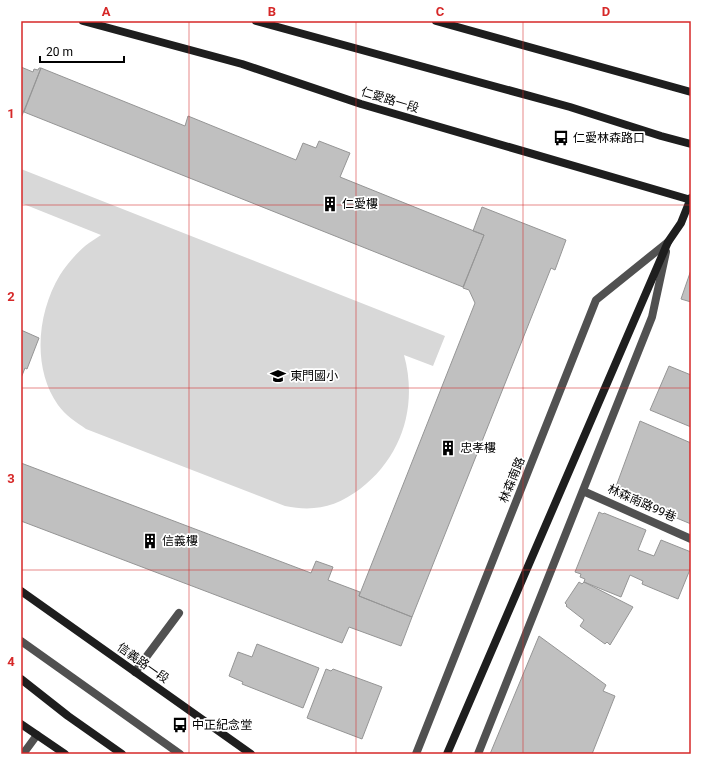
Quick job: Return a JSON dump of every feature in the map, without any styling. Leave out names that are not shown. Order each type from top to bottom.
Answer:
[{"type":"main road","name":"仁愛路一段","points":[[83,21],[242,64],[360,104],[691,199]]},
{"type":"main road","points":[[256,21],[570,107],[691,144]]},
{"type":"main road","points":[[436,21],[691,92]]},
{"type":"main road","name":"林森南路","points":[[448,754],[668,242],[681,223],[691,199]]},
{"type":"main road","name":"信義路一段","points":[[21,592],[251,754]]},
{"type":"main road","points":[[21,679],[68,716],[122,754]]},
{"type":"main road","points":[[21,724],[64,754]]},
{"type":"lane","name":"林森南路","points":[[478,754],[652,317],[668,242]]},
{"type":"lane","name":"林森南路","points":[[416,754],[596,300],[668,242]]},
{"type":"lane","name":"林森南路99巷","points":[[583,491],[691,539]]},
{"type":"lane","points":[[135,672],[178,613]]},
{"type":"lane","points":[[21,641],[180,754]]},
{"type":"lane","points":[[23,754],[37,735]]},
{"type":"shaded area","points":[[21,169],[445,336],[433,366],[404,355],[408,374],[409,393],[407,411],[403,429],[387,462],[375,476],[360,489],[342,500],[333,504],[315,508],[296,508],[285,506],[86,429],[71,418],[58,405],[44,374],[41,358],[42,323],[52,290],[60,275],[69,262],[81,250],[101,235],[21,203]]},
{"type":"building","points":[[21,67],[33,72],[34,69],[38,70],[41,68],[21,118]]},
{"type":"building","name":"仁愛樓","points":[[41,68],[185,126],[188,116],[296,160],[303,143],[316,148],[319,141],[350,153],[340,177],[484,235],[463,287],[24,112]]},
{"type":"building","name":"忠孝樓","points":[[482,207],[566,240],[555,270],[551,268],[412,617],[359,596],[475,303],[469,290],[463,288],[484,235],[473,231]]},
{"type":"building","points":[[691,270],[691,302],[681,299]]},
{"type":"building","points":[[21,330],[39,338],[27,369],[25,368],[21,378]]},
{"type":"building","points":[[669,366],[691,375],[691,427],[650,410]]},
{"type":"building","points":[[640,421],[691,443],[691,524],[614,492]]},
{"type":"building","name":"信義樓","points":[[21,463],[311,573],[316,561],[333,567],[328,580],[360,592],[359,596],[412,617],[401,646],[349,627],[342,643],[21,521]]},
{"type":"building","points":[[599,512],[646,530],[638,550],[654,556],[661,540],[691,552],[691,567],[678,599],[642,584],[643,581],[630,575],[621,597],[584,582],[585,579],[580,577],[581,574],[575,572]]},
{"type":"building","points":[[579,582],[582,584],[584,582],[633,607],[610,645],[607,642],[605,644],[580,626],[584,620],[566,606],[567,605],[565,603]]},
{"type":"building","points":[[539,636],[606,685],[603,691],[615,696],[592,754],[490,754]]},
{"type":"building","points":[[257,644],[319,668],[303,708],[242,684],[243,682],[229,676],[238,652],[252,657]]},
{"type":"building","points":[[326,669],[331,671],[333,669],[382,687],[362,739],[307,718]]},
{"type":"place","name":"仁愛林森路口","points":[[561,138]]},
{"type":"place","name":"仁愛樓","points":[[330,204]]},
{"type":"place","name":"東門國小","points":[[278,376]]},
{"type":"place","name":"忠孝樓","points":[[448,448]]},
{"type":"place","name":"信義樓","points":[[150,541]]},
{"type":"place","name":"中正紀念堂","points":[[180,725]]}]
